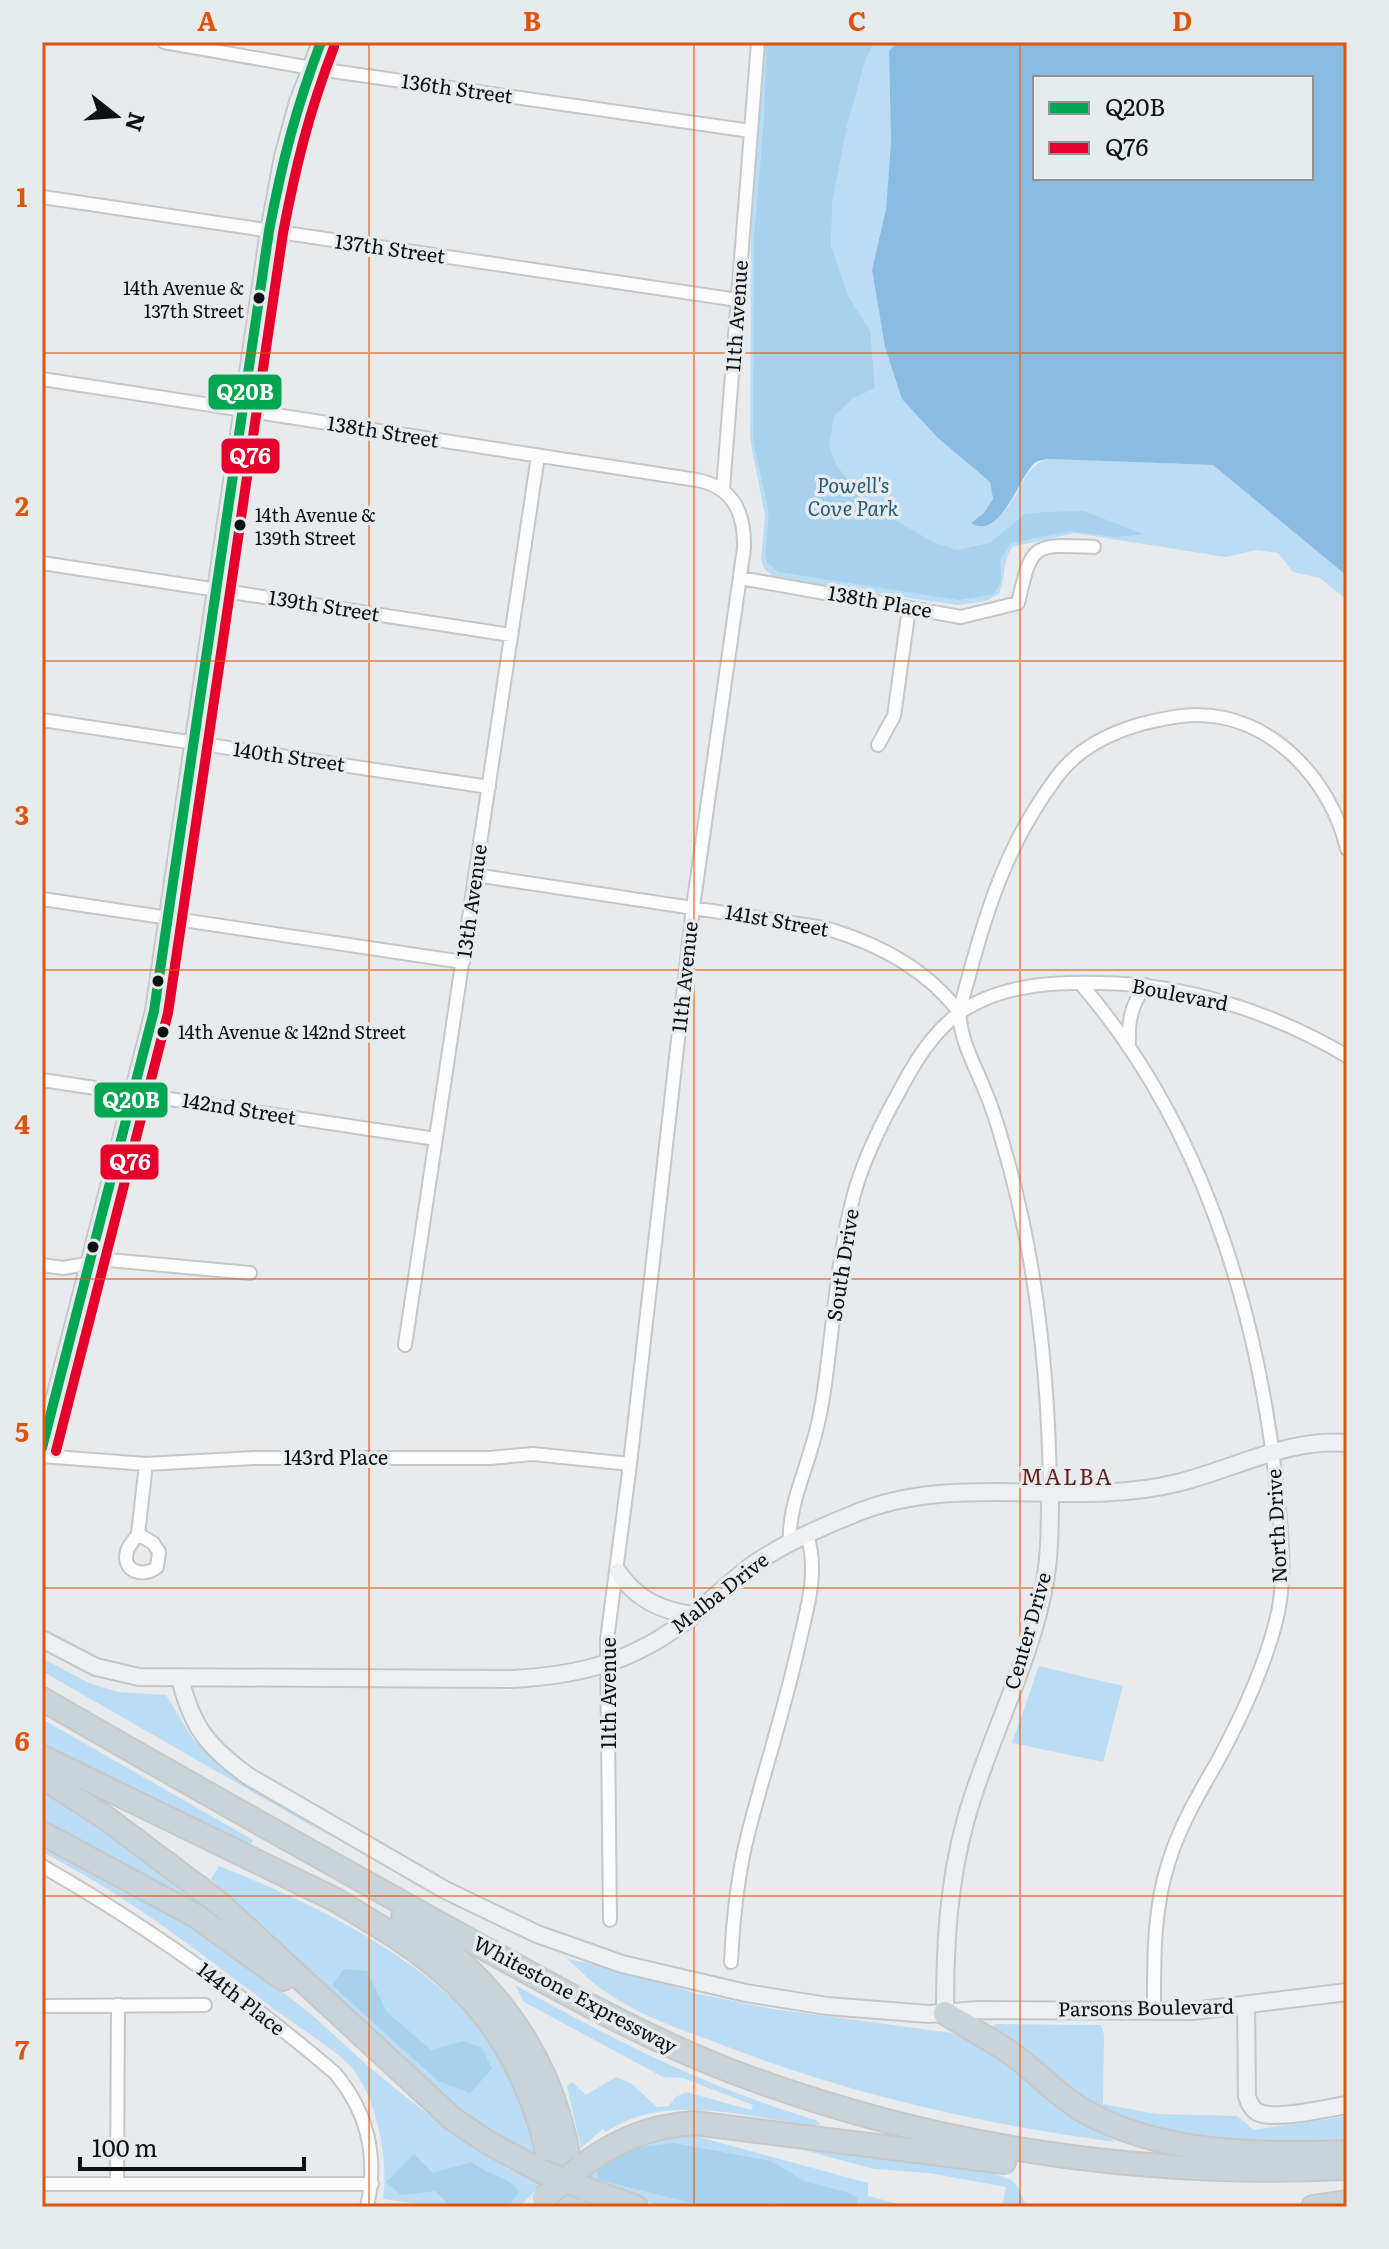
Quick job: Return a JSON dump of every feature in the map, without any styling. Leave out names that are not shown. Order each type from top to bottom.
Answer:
[{"type":"highway","name":"Whitestone Expressway","points":[[42,1699],[219,1802],[597,2010],[658,2040],[733,2071],[862,2114],[968,2141],[1075,2160],[1239,2171],[1347,2168]]},
{"type":"highway","points":[[42,1757],[318,1891],[387,1932],[453,1981],[494,2028],[526,2086],[542,2134],[544,2204]]},
{"type":"highway","points":[[42,1777],[128,1833],[218,1902],[412,2084]]},
{"type":"highway","points":[[219,1802],[415,1925],[464,1963],[491,1990],[525,2037],[548,2084],[579,2198]]},
{"type":"highway","points":[[42,1833],[205,1921],[264,1964],[475,2135],[541,2171],[579,2198],[636,2207]]},
{"type":"highway","points":[[945,2013],[1013,2055],[1076,2106],[1129,2132],[1205,2147],[1347,2152]]},
{"type":"highway","points":[[544,2204],[582,2166],[608,2147],[634,2134],[694,2123],[1034,2165],[1103,2170],[1185,2169]]},
{"type":"highway","points":[[1313,2207],[1347,2202]]},
{"type":"street","name":"136th Street","points":[[164,42],[311,68],[751,131]]},
{"type":"street","points":[[42,1448],[154,1011],[269,231],[283,157],[298,102],[321,42]]},
{"type":"street","name":"11th Avenue","points":[[610,1920],[607,1640],[618,1572],[693,907],[744,548],[742,519],[736,505],[723,489],[758,42]]},
{"type":"street","name":"137th Street","points":[[42,197],[738,300]]},
{"type":"street","name":"138th Street","points":[[42,379],[697,480],[723,489]]},
{"type":"street","name":"13th Avenue","points":[[405,1345],[538,456]]},
{"type":"street","name":"138th Place","points":[[740,578],[961,617],[1018,603],[1028,561],[1039,549],[1053,545],[1094,547]]},
{"type":"street","name":"139th Street","points":[[42,563],[511,635]]},
{"type":"street","points":[[878,745],[894,716],[909,608]]},
{"type":"street","points":[[959,1012],[993,894],[1023,831],[1056,777],[1074,758],[1090,745],[1121,730],[1168,718],[1196,715],[1223,719],[1265,735],[1285,748],[1312,774],[1330,801],[1347,849]]},
{"type":"street","name":"140th Street","points":[[42,720],[489,787]]},
{"type":"street","name":"141st Street","points":[[475,875],[805,923],[847,934],[883,950],[919,972],[959,1012]]},
{"type":"street","points":[[42,899],[463,962]]},
{"type":"street","name":"North Drive","points":[[1080,983],[1129,1043],[1172,1120],[1210,1206],[1250,1332],[1272,1453],[1282,1534],[1276,1624],[1257,1681],[1190,1810],[1168,1864],[1159,1897],[1154,1933],[1154,2011]]},
{"type":"street","name":"Boulevard","points":[[959,1012],[989,997],[1052,984],[1145,985],[1242,1008],[1286,1025],[1347,1056]]},
{"type":"street","points":[[1129,1043],[1128,1019],[1145,985]]},
{"type":"street","name":"Center Drive","points":[[945,2013],[946,1928],[955,1863],[970,1807],[1039,1609],[1048,1556],[1050,1495],[1045,1366],[1030,1254],[998,1127],[965,1046],[959,1012]]},
{"type":"street","name":"South Drive","points":[[790,1543],[790,1521],[795,1498],[821,1410],[848,1223],[857,1186],[875,1136],[912,1068],[939,1031],[959,1012]]},
{"type":"street","name":"142nd Street","points":[[42,1080],[436,1139]]},
{"type":"street","points":[[42,1265],[63,1268],[109,1260],[250,1273]]},
{"type":"street","name":"Malba Drive","points":[[42,1639],[85,1663],[106,1671],[139,1677],[513,1679],[568,1674],[608,1665],[648,1647],[693,1615],[755,1563],[790,1543],[870,1508],[926,1494],[1104,1493],[1177,1483],[1315,1443],[1347,1443]]},
{"type":"street","name":"143rd Place","points":[[42,1456],[146,1464],[254,1458],[490,1458],[533,1454],[630,1464]]},
{"type":"street","points":[[138,1534],[146,1464]]},
{"type":"street","points":[[731,1962],[741,1865],[811,1592],[812,1562],[807,1535]]},
{"type":"street","points":[[618,1572],[629,1587],[646,1601],[673,1612],[693,1615]]},
{"type":"street","name":"Parsons Boulevard","points":[[180,1678],[187,1708],[197,1727],[219,1752],[248,1776],[445,1890],[537,1934],[622,1964],[746,1993],[827,2006],[915,2013],[978,2010],[1193,2011],[1347,1992]]},
{"type":"street","name":"144th Place","points":[[42,1866],[161,1938],[335,2073],[354,2099],[366,2125],[371,2147],[372,2184]]},
{"type":"street","points":[[117,2183],[118,2005]]},
{"type":"street","points":[[42,2006],[205,2005]]},
{"type":"street","points":[[1246,2005],[1247,2096],[1255,2110],[1273,2115],[1347,2105]]},
{"type":"street","points":[[42,2184],[372,2184],[367,2207]]},
{"type":"green space","name":"Powell's Cove Park","points":[[765,42],[897,42],[889,51],[891,143],[886,209],[872,270],[885,347],[938,438],[990,482],[993,499],[984,513],[972,523],[984,526],[1000,514],[1011,503],[1028,473],[1040,462],[1049,459],[1213,465],[1347,576],[1347,600],[1320,578],[1293,572],[1278,553],[1257,550],[1225,557],[1075,533],[1012,547],[999,594],[986,601],[958,605],[772,576],[761,559],[765,516],[750,439],[751,224]]},
{"type":"green space","name":"Powell's Cove Park","points":[[767,42],[874,42],[865,61],[847,125],[832,204],[831,246],[848,296],[870,331],[875,388],[852,399],[834,416],[829,445],[836,465],[868,505],[933,542],[957,550],[990,543],[1025,514],[1044,512],[1084,511],[1143,534],[1116,537],[1069,531],[1011,543],[1000,560],[1001,582],[994,594],[959,600],[779,572],[767,563],[768,511],[753,434],[754,238]]},
{"type":"green space","points":[[42,1658],[89,1683],[118,1692],[166,1695],[193,1739],[233,1776],[336,1840],[42,1671]]},
{"type":"green space","points":[[1039,1666],[1123,1686],[1103,1762],[1012,1743]]},
{"type":"green space","points":[[42,1719],[253,1840],[250,1847],[42,1745]]},
{"type":"green space","points":[[42,1786],[199,1895],[196,1904],[42,1824]]},
{"type":"green space","points":[[42,1842],[185,1919],[263,1972],[262,1979],[304,2008],[418,2106],[508,2165],[507,2168],[543,2183],[519,2207],[443,2207],[383,2199],[384,2166],[379,2130],[368,2095],[351,2067],[163,1926],[104,1887],[42,1852]]},
{"type":"green space","points":[[219,1866],[288,1895],[358,1931],[423,1974],[452,1998],[502,2051],[519,2089],[539,2155],[514,2146],[477,2125],[425,2083],[211,1879]]},
{"type":"green space","points":[[567,1959],[626,1971],[694,1993],[773,2009],[952,2033],[1001,2057],[1052,2104],[1116,2142],[1015,2126],[915,2105],[768,2062],[635,2010],[598,1986]]},
{"type":"green space","points":[[344,1969],[367,1971],[387,2012],[431,2050],[464,2041],[482,2048],[492,2069],[470,2093],[438,2081],[332,1985]]},
{"type":"green space","points":[[515,1985],[588,2025],[699,2078],[816,2120],[821,2125],[708,2110],[665,2111],[625,2122],[606,2132],[603,2129],[581,2148],[567,2086],[572,2082],[586,2095],[616,2077],[632,2084],[657,2107],[669,2106],[676,2097],[686,2092],[751,2110],[753,2105],[683,2078],[663,2077],[524,2002]]},
{"type":"green space","points":[[996,2024],[1101,2025],[1104,2035],[1103,2104],[1156,2114],[1237,2116],[1254,2130],[1347,2116],[1347,2141],[1230,2140],[1126,2123],[1085,2101],[1045,2066],[991,2028]]},
{"type":"green space","points":[[733,2131],[971,2166],[1012,2180],[1026,2205],[1093,2207],[1002,2207],[1006,2187],[929,2173],[874,2169]]},
{"type":"green space","points":[[684,2133],[868,2183],[868,2196],[910,2207],[665,2207],[584,2177],[625,2147]]},
{"type":"green space","points":[[674,2143],[771,2161],[804,2181],[846,2192],[857,2198],[857,2206],[812,2207],[770,2203],[757,2207],[707,2207],[600,2180],[597,2174],[598,2167],[633,2148]]},
{"type":"green space","points":[[414,2154],[433,2173],[472,2162],[509,2182],[519,2191],[508,2207],[451,2207],[435,2191],[401,2195],[386,2182]]},
{"type":"shaded area","points":[[897,42],[1061,42],[1091,45],[1094,42],[1347,42],[1347,576],[1213,465],[1042,460],[1030,469],[1009,504],[992,523],[982,526],[971,523],[984,513],[993,499],[990,482],[938,438],[902,399],[885,347],[872,270],[886,209],[891,143],[889,51]]},
{"type":"transit line","name":"Q20B","points":[[42,1448],[154,1011],[269,231],[290,135],[321,42]]},
{"type":"transit line","name":"Q76","points":[[56,1451],[168,1013],[283,233],[304,139],[334,47]]},
{"type":"place","name":"14th Avenue & 137th Street","points":[[259,298]]},
{"type":"place","name":"14th Avenue & 139th Street","points":[[240,525]]},
{"type":"place","name":"14th Avenue & 142nd Street","points":[[163,1032]]},
{"type":"district","name":"MALBA","points":[[1067,1477]]}]
